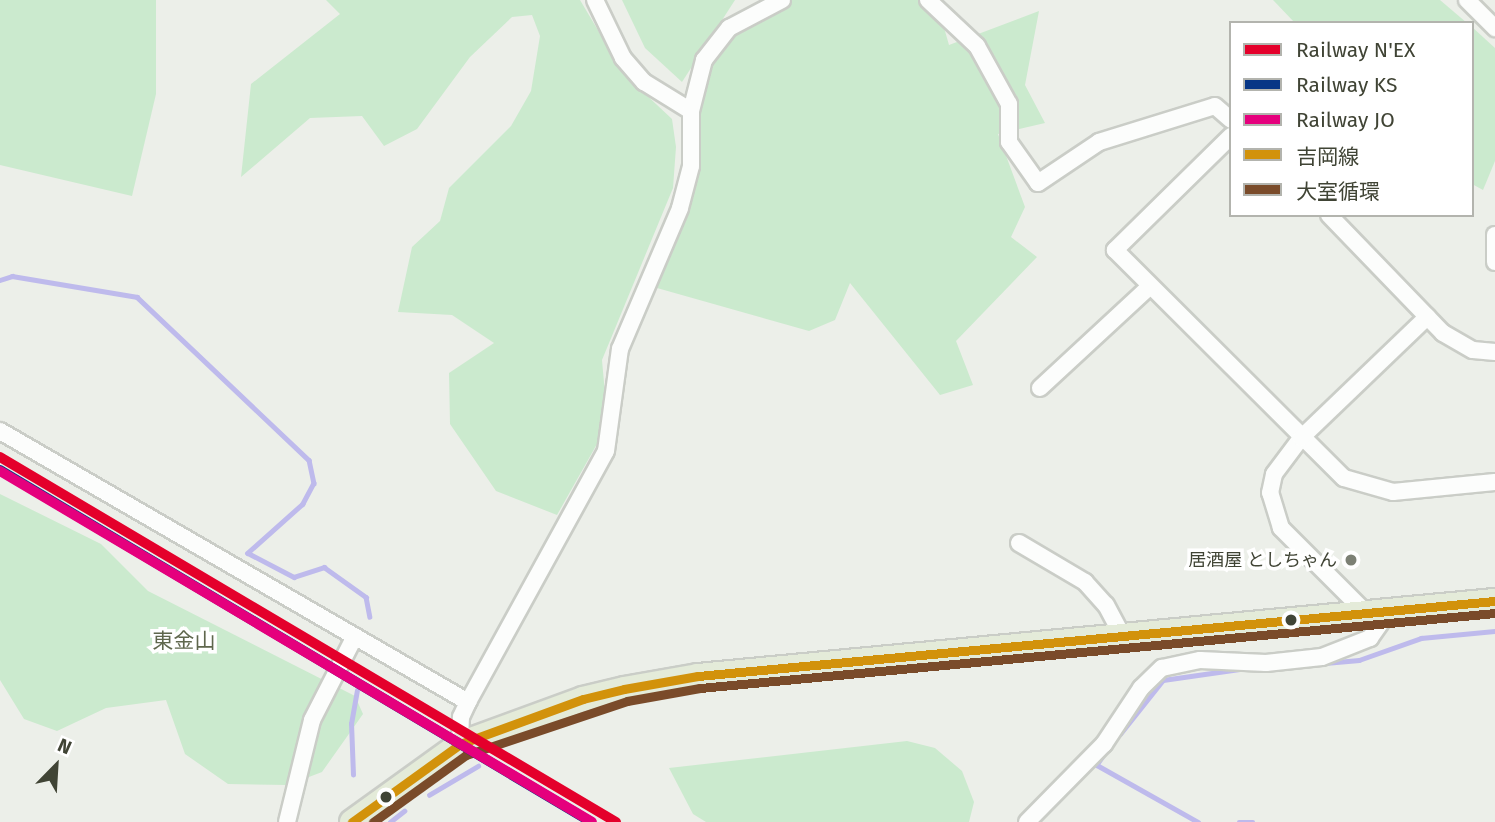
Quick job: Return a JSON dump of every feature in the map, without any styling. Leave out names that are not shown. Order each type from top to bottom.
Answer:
[{"type":"highway","points":[[352,822],[460,744],[583,699],[698,676],[1495,601]]},
{"type":"street","points":[[595,0],[623,58],[644,82],[691,111]]},
{"type":"street","points":[[460,744],[461,717],[468,702],[606,451],[620,349],[676,218],[691,166],[691,111],[704,60],[715,43],[750,13],[782,0]]},
{"type":"street","points":[[928,0],[977,46],[1009,104],[1009,142],[1038,183],[1099,142],[1215,106],[1229,118]]},
{"type":"street","points":[[1467,0],[1495,28]]},
{"type":"street","points":[[1229,138],[1115,250],[1344,478],[1381,491],[1495,482]]},
{"type":"street","points":[[1331,217],[1420,304],[1427,317],[1457,343],[1495,352]]},
{"type":"street","points":[[1495,234],[1495,262]]},
{"type":"street","points":[[1040,388],[1150,286]]},
{"type":"street","points":[[1027,822],[1104,744],[1141,688],[1162,668],[1200,660],[1266,663],[1322,657],[1370,638],[1378,613],[1322,573],[1281,528],[1273,512],[1274,474],[1301,438],[1427,317]]},
{"type":"street","points":[[0,431],[468,702]]},
{"type":"street","points":[[1018,543],[1085,582],[1107,605],[1123,637]]},
{"type":"street","points":[[287,822],[312,720],[355,636]]},
{"type":"green space","points":[[0,0],[156,0],[156,94],[132,196],[0,165]]},
{"type":"green space","points":[[326,0],[580,0],[624,74],[672,119],[676,147],[673,188],[602,360],[606,405],[597,444],[557,515],[496,491],[450,424],[449,373],[494,343],[452,315],[398,312],[412,247],[440,221],[449,188],[511,126],[531,91],[540,36],[532,15],[512,17],[470,57],[417,129],[384,146],[362,116],[310,118],[241,177],[251,84],[340,14]]},
{"type":"green space","points":[[622,0],[735,0],[682,82],[645,48]]},
{"type":"green space","points":[[790,0],[920,0],[939,10],[949,45],[1039,11],[1025,85],[1045,123],[998,134],[1025,207],[1011,237],[1037,257],[956,341],[973,385],[940,395],[850,283],[835,320],[809,331],[657,288],[710,70],[726,39],[775,4]]},
{"type":"green space","points":[[1273,0],[1440,0],[1465,21],[1293,21]]},
{"type":"green space","points":[[1474,29],[1495,48],[1495,161],[1483,190],[1474,185]]},
{"type":"green space","points":[[0,494],[101,544],[148,591],[355,696],[363,714],[322,772],[288,785],[228,784],[185,754],[166,700],[106,708],[57,731],[24,719],[0,680]]},
{"type":"green space","points":[[907,741],[935,748],[962,771],[974,802],[969,822],[706,822],[693,814],[669,768]]},
{"type":"waterway","points":[[0,280],[12,276],[137,297],[309,460],[314,483],[303,504],[248,553],[294,577],[324,567],[366,597],[370,617]]},
{"type":"waterway","points":[[1325,663],[1359,660],[1421,638],[1495,631]]},
{"type":"waterway","points":[[1120,734],[1163,680],[1239,669]]},
{"type":"waterway","points":[[353,775],[351,724],[357,691]]},
{"type":"waterway","points":[[1106,752],[1097,765],[1198,822]]},
{"type":"waterway","points":[[429,795],[478,766]]},
{"type":"waterway","points":[[390,822],[404,811]]},
{"type":"waterway","points":[[1239,822],[1253,822]]},
{"type":"rail line","name":"N'EX","points":[[0,457],[616,822]]},
{"type":"rail line","name":"KS","points":[[0,470],[591,822]]},
{"type":"rail line","name":"JO","points":[[0,471],[592,822]]},
{"type":"transit line","name":"吉岡線","points":[[352,822],[460,744],[583,699],[624,689],[698,676],[1495,601]]},
{"type":"transit line","name":"大室循環","points":[[373,822],[466,755],[627,701],[700,688],[1495,613]]},
{"type":"place","name":"居酒屋 としちゃん","points":[[1351,560]]},
{"type":"district","name":"東金山","points":[[184,641]]}]
